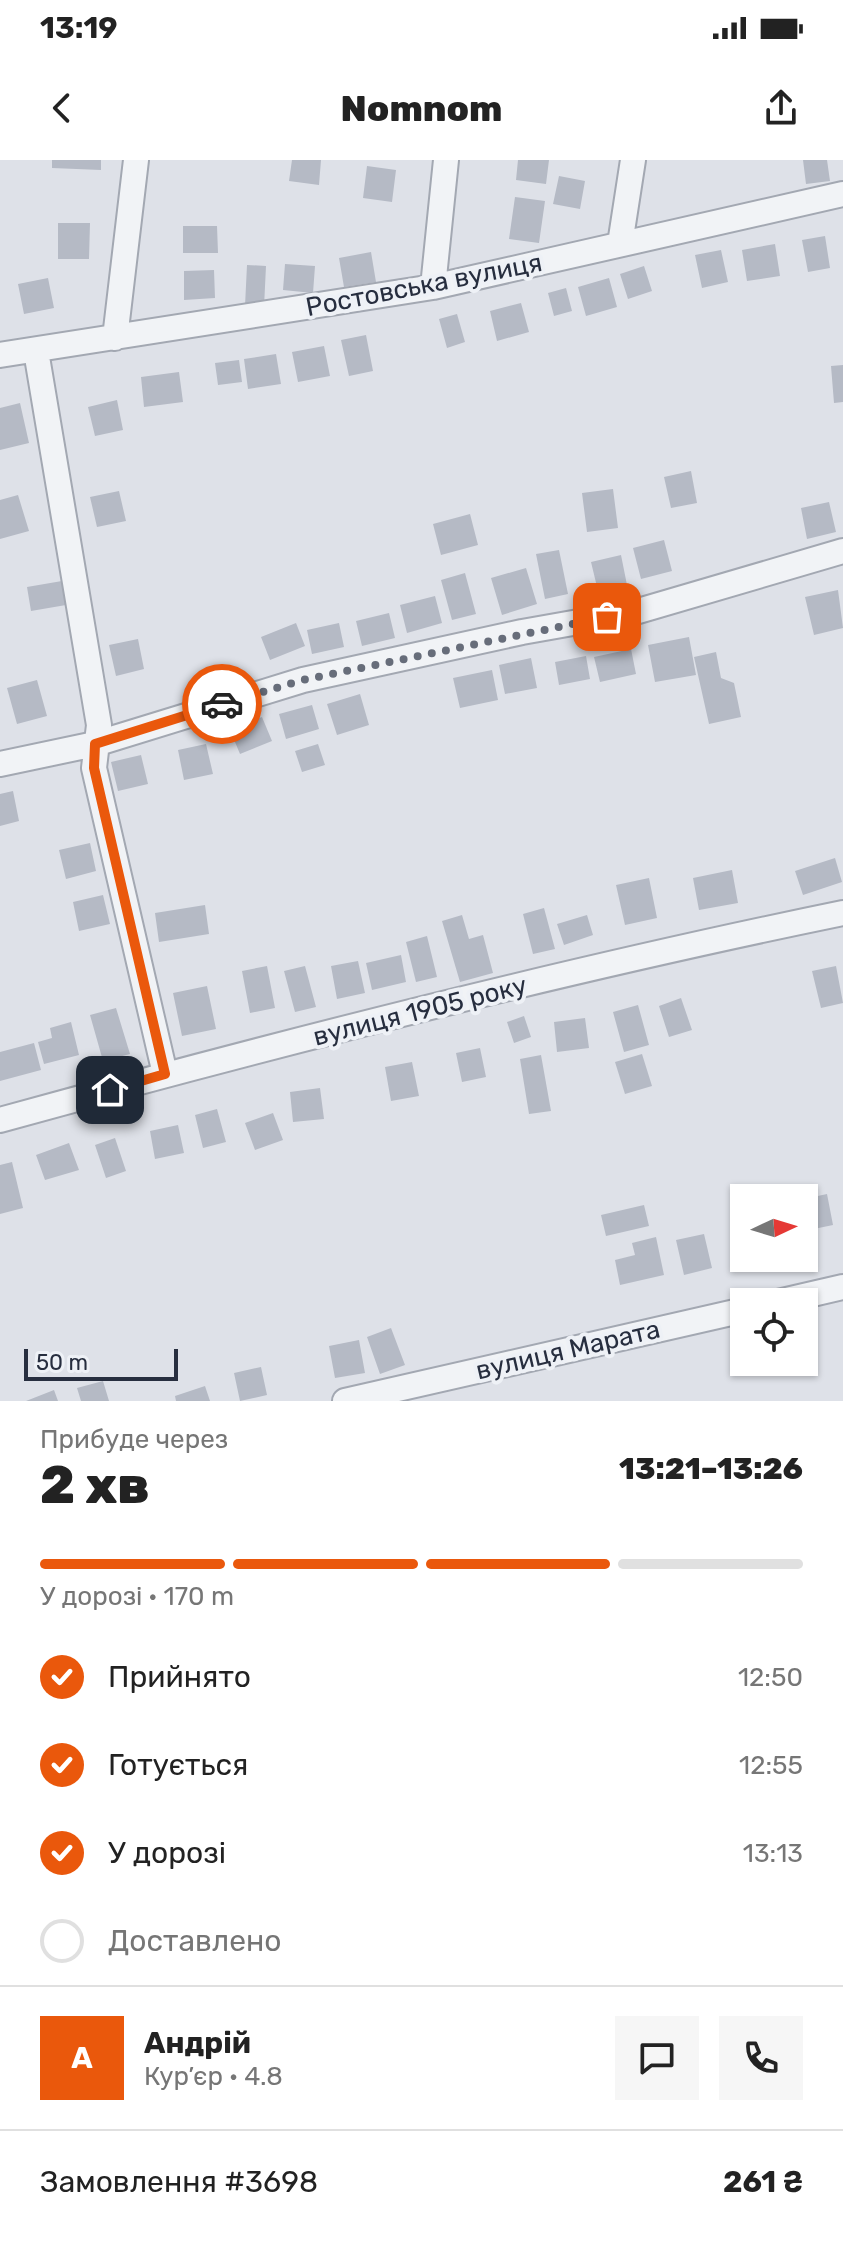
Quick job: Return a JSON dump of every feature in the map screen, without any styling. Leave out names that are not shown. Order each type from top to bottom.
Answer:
[{"type":"street","points":[[115,338],[136,160]]},
{"type":"street","points":[[433,287],[446,160]]},
{"type":"street","points":[[620,244],[633,160]]},
{"type":"street","name":"Ростовська вулиця","points":[[0,355],[433,287],[843,194]]},
{"type":"street","points":[[36,351],[99,725],[94,768],[165,1074]]},
{"type":"street","points":[[0,764],[95,744],[303,680],[522,632],[635,612],[843,551]]},
{"type":"street","name":"вулиця 1905 року","points":[[0,1120],[165,1074],[650,953],[843,913]]},
{"type":"street","points":[[818,1293],[843,1287]]},
{"type":"street","name":"вулиця Марата","points":[[345,1401],[730,1313]]},
{"type":"building","points":[[52,160],[101,160],[101,170],[52,168]]},
{"type":"building","points":[[292,160],[321,160],[319,185],[289,181]]},
{"type":"building","points":[[518,160],[549,160],[546,184],[516,180]]},
{"type":"building","points":[[803,160],[827,160],[830,181],[806,184]]},
{"type":"building","points":[[367,166],[396,170],[392,202],[363,198]]},
{"type":"building","points":[[559,176],[585,181],[580,209],[553,204]]},
{"type":"building","points":[[515,197],[545,201],[539,243],[509,239]]},
{"type":"building","points":[[58,223],[90,223],[89,259],[58,259]]},
{"type":"building","points":[[183,226],[217,226],[218,253],[183,253]]},
{"type":"building","points":[[825,236],[830,268],[808,272],[802,240]]},
{"type":"building","points":[[775,244],[780,276],[747,281],[742,250]]},
{"type":"building","points":[[721,250],[728,282],[702,288],[695,255]]},
{"type":"building","points":[[371,252],[376,282],[344,287],[339,258]]},
{"type":"building","points":[[285,264],[315,266],[313,293],[283,290]]},
{"type":"building","points":[[247,265],[266,266],[264,307],[245,306]]},
{"type":"building","points":[[644,266],[652,291],[628,299],[620,274]]},
{"type":"building","points":[[214,270],[215,298],[184,300],[184,271]]},
{"type":"building","points":[[48,278],[54,308],[24,314],[18,284]]},
{"type":"building","points":[[609,278],[617,307],[586,316],[578,287]]},
{"type":"building","points":[[566,288],[572,311],[554,316],[548,293]]},
{"type":"building","points":[[521,303],[529,332],[497,341],[490,311]]},
{"type":"building","points":[[457,314],[465,342],[447,348],[439,319]]},
{"type":"building","points":[[366,335],[373,371],[349,376],[341,340]]},
{"type":"building","points":[[324,346],[330,376],[298,382],[292,352]]},
{"type":"building","points":[[276,354],[281,384],[248,389],[244,359]]},
{"type":"building","points":[[239,360],[242,382],[218,385],[215,363]]},
{"type":"building","points":[[843,365],[843,402],[834,403],[831,366]]},
{"type":"building","points":[[179,372],[183,402],[144,407],[141,377]]},
{"type":"building","points":[[117,400],[123,430],[95,436],[88,407]]},
{"type":"building","points":[[20,403],[29,443],[0,450],[0,408]]},
{"type":"building","points":[[691,471],[697,503],[671,508],[664,477]]},
{"type":"building","points":[[613,489],[618,528],[587,532],[582,493]]},
{"type":"building","points":[[119,491],[126,521],[97,527],[90,497]]},
{"type":"building","points":[[18,495],[29,531],[0,539],[0,500]]},
{"type":"building","points":[[829,502],[836,532],[807,539],[801,508]]},
{"type":"building","points":[[470,514],[478,545],[441,555],[433,524]]},
{"type":"building","points":[[664,540],[672,571],[641,579],[633,548]]},
{"type":"building","points":[[559,550],[568,594],[545,599],[536,554]]},
{"type":"building","points":[[621,555],[627,585],[598,591],[591,562]]},
{"type":"building","points":[[526,568],[537,604],[502,615],[491,578]]},
{"type":"building","points":[[465,573],[476,614],[452,620],[441,580]]},
{"type":"building","points":[[62,581],[66,605],[31,611],[27,587]]},
{"type":"building","points":[[838,590],[843,628],[814,635],[805,597]]},
{"type":"building","points":[[435,596],[442,623],[407,633],[400,605]]},
{"type":"building","points":[[389,613],[395,638],[362,646],[356,621]]},
{"type":"building","points":[[296,623],[305,646],[270,660],[261,637]]},
{"type":"building","points":[[339,623],[344,647],[312,654],[307,630]]},
{"type":"building","points":[[689,637],[696,675],[655,682],[648,645]]},
{"type":"building","points":[[138,639],[144,669],[116,676],[109,645]]},
{"type":"building","points":[[631,649],[636,674],[600,682],[594,657]]},
{"type":"building","points":[[716,652],[721,678],[734,683],[741,717],[709,724],[694,657]]},
{"type":"building","points":[[586,656],[590,679],[559,685],[555,662]]},
{"type":"building","points":[[531,658],[537,688],[505,694],[499,665]]},
{"type":"building","points":[[492,670],[498,700],[460,708],[453,678]]},
{"type":"building","points":[[37,680],[47,716],[17,724],[7,688]]},
{"type":"building","points":[[360,694],[369,725],[337,735],[327,704]]},
{"type":"building","points":[[312,705],[319,729],[286,739],[279,714]]},
{"type":"building","points":[[262,717],[272,741],[240,754],[230,730]]},
{"type":"building","points":[[206,744],[213,774],[184,780],[178,750]]},
{"type":"building","points":[[318,744],[325,765],[302,772],[295,751]]},
{"type":"building","points":[[141,755],[148,784],[118,791],[111,762]]},
{"type":"building","points":[[13,791],[19,821],[0,826],[0,794]]},
{"type":"building","points":[[90,843],[96,871],[66,879],[59,850]]},
{"type":"building","points":[[835,858],[842,882],[803,895],[795,871]]},
{"type":"building","points":[[732,870],[738,903],[699,910],[693,878]]},
{"type":"building","points":[[649,878],[657,918],[625,925],[616,885]]},
{"type":"building","points":[[103,895],[110,924],[79,931],[73,902]]},
{"type":"building","points":[[205,905],[209,934],[159,942],[155,913]]},
{"type":"building","points":[[544,908],[555,949],[533,954],[523,914]]},
{"type":"building","points":[[462,915],[469,939],[483,935],[493,973],[460,982],[442,921]]},
{"type":"building","points":[[587,915],[593,935],[564,945],[557,924]]},
{"type":"building","points":[[427,936],[437,977],[416,982],[406,942]]},
{"type":"building","points":[[401,955],[406,982],[372,990],[366,963]]},
{"type":"building","points":[[358,961],[365,993],[337,999],[331,966]]},
{"type":"building","points":[[267,966],[275,1008],[250,1013],[242,971]]},
{"type":"building","points":[[305,966],[316,1007],[295,1012],[284,971]]},
{"type":"building","points":[[836,966],[843,1003],[821,1008],[812,971]]},
{"type":"building","points":[[207,986],[216,1029],[182,1036],[173,993]]},
{"type":"building","points":[[681,998],[692,1030],[669,1037],[659,1006]]},
{"type":"building","points":[[638,1005],[649,1045],[624,1052],[613,1012]]},
{"type":"building","points":[[116,1008],[130,1054],[103,1061],[90,1015]]},
{"type":"building","points":[[524,1016],[531,1037],[514,1043],[507,1022]]},
{"type":"building","points":[[585,1018],[589,1048],[557,1052],[554,1022]]},
{"type":"building","points":[[71,1022],[79,1055],[44,1064],[38,1042],[52,1038],[50,1028]]},
{"type":"building","points":[[34,1043],[41,1070],[0,1081],[0,1052]]},
{"type":"building","points":[[480,1048],[486,1077],[462,1082],[456,1053]]},
{"type":"building","points":[[642,1054],[652,1086],[625,1094],[615,1062]]},
{"type":"building","points":[[541,1055],[551,1111],[529,1114],[520,1059]]},
{"type":"building","points":[[412,1062],[419,1096],[391,1101],[385,1067]]},
{"type":"building","points":[[320,1088],[324,1119],[293,1122],[290,1092]]},
{"type":"building","points":[[217,1109],[226,1142],[203,1148],[195,1115]]},
{"type":"building","points":[[273,1113],[283,1140],[255,1150],[245,1123]]},
{"type":"building","points":[[178,1125],[184,1153],[155,1159],[150,1131]]},
{"type":"building","points":[[115,1138],[126,1171],[106,1178],[95,1145]]},
{"type":"building","points":[[69,1143],[79,1170],[45,1180],[36,1155]]},
{"type":"building","points":[[12,1162],[23,1208],[0,1214],[0,1165]]},
{"type":"building","points":[[827,1194],[833,1225],[818,1228],[818,1196]]},
{"type":"building","points":[[644,1205],[649,1226],[606,1236],[601,1215]]},
{"type":"building","points":[[704,1234],[712,1268],[684,1275],[676,1240]]},
{"type":"building","points":[[656,1237],[664,1275],[620,1285],[615,1260],[635,1255],[632,1243]]},
{"type":"building","points":[[391,1328],[405,1365],[380,1374],[367,1337]]},
{"type":"building","points":[[359,1340],[365,1373],[335,1378],[329,1346]]},
{"type":"building","points":[[261,1367],[267,1395],[240,1401],[234,1373]]},
{"type":"building","points":[[103,1381],[109,1401],[81,1401],[77,1388]]},
{"type":"building","points":[[205,1386],[210,1401],[176,1401],[175,1396]]},
{"type":"building","points":[[54,1390],[58,1401],[26,1401]]},
{"type":"way so far","points":[[222,704],[303,680],[522,632],[607,617]]},
{"type":"route","points":[[110,1090],[165,1074],[94,768],[95,744],[222,704]]}]
